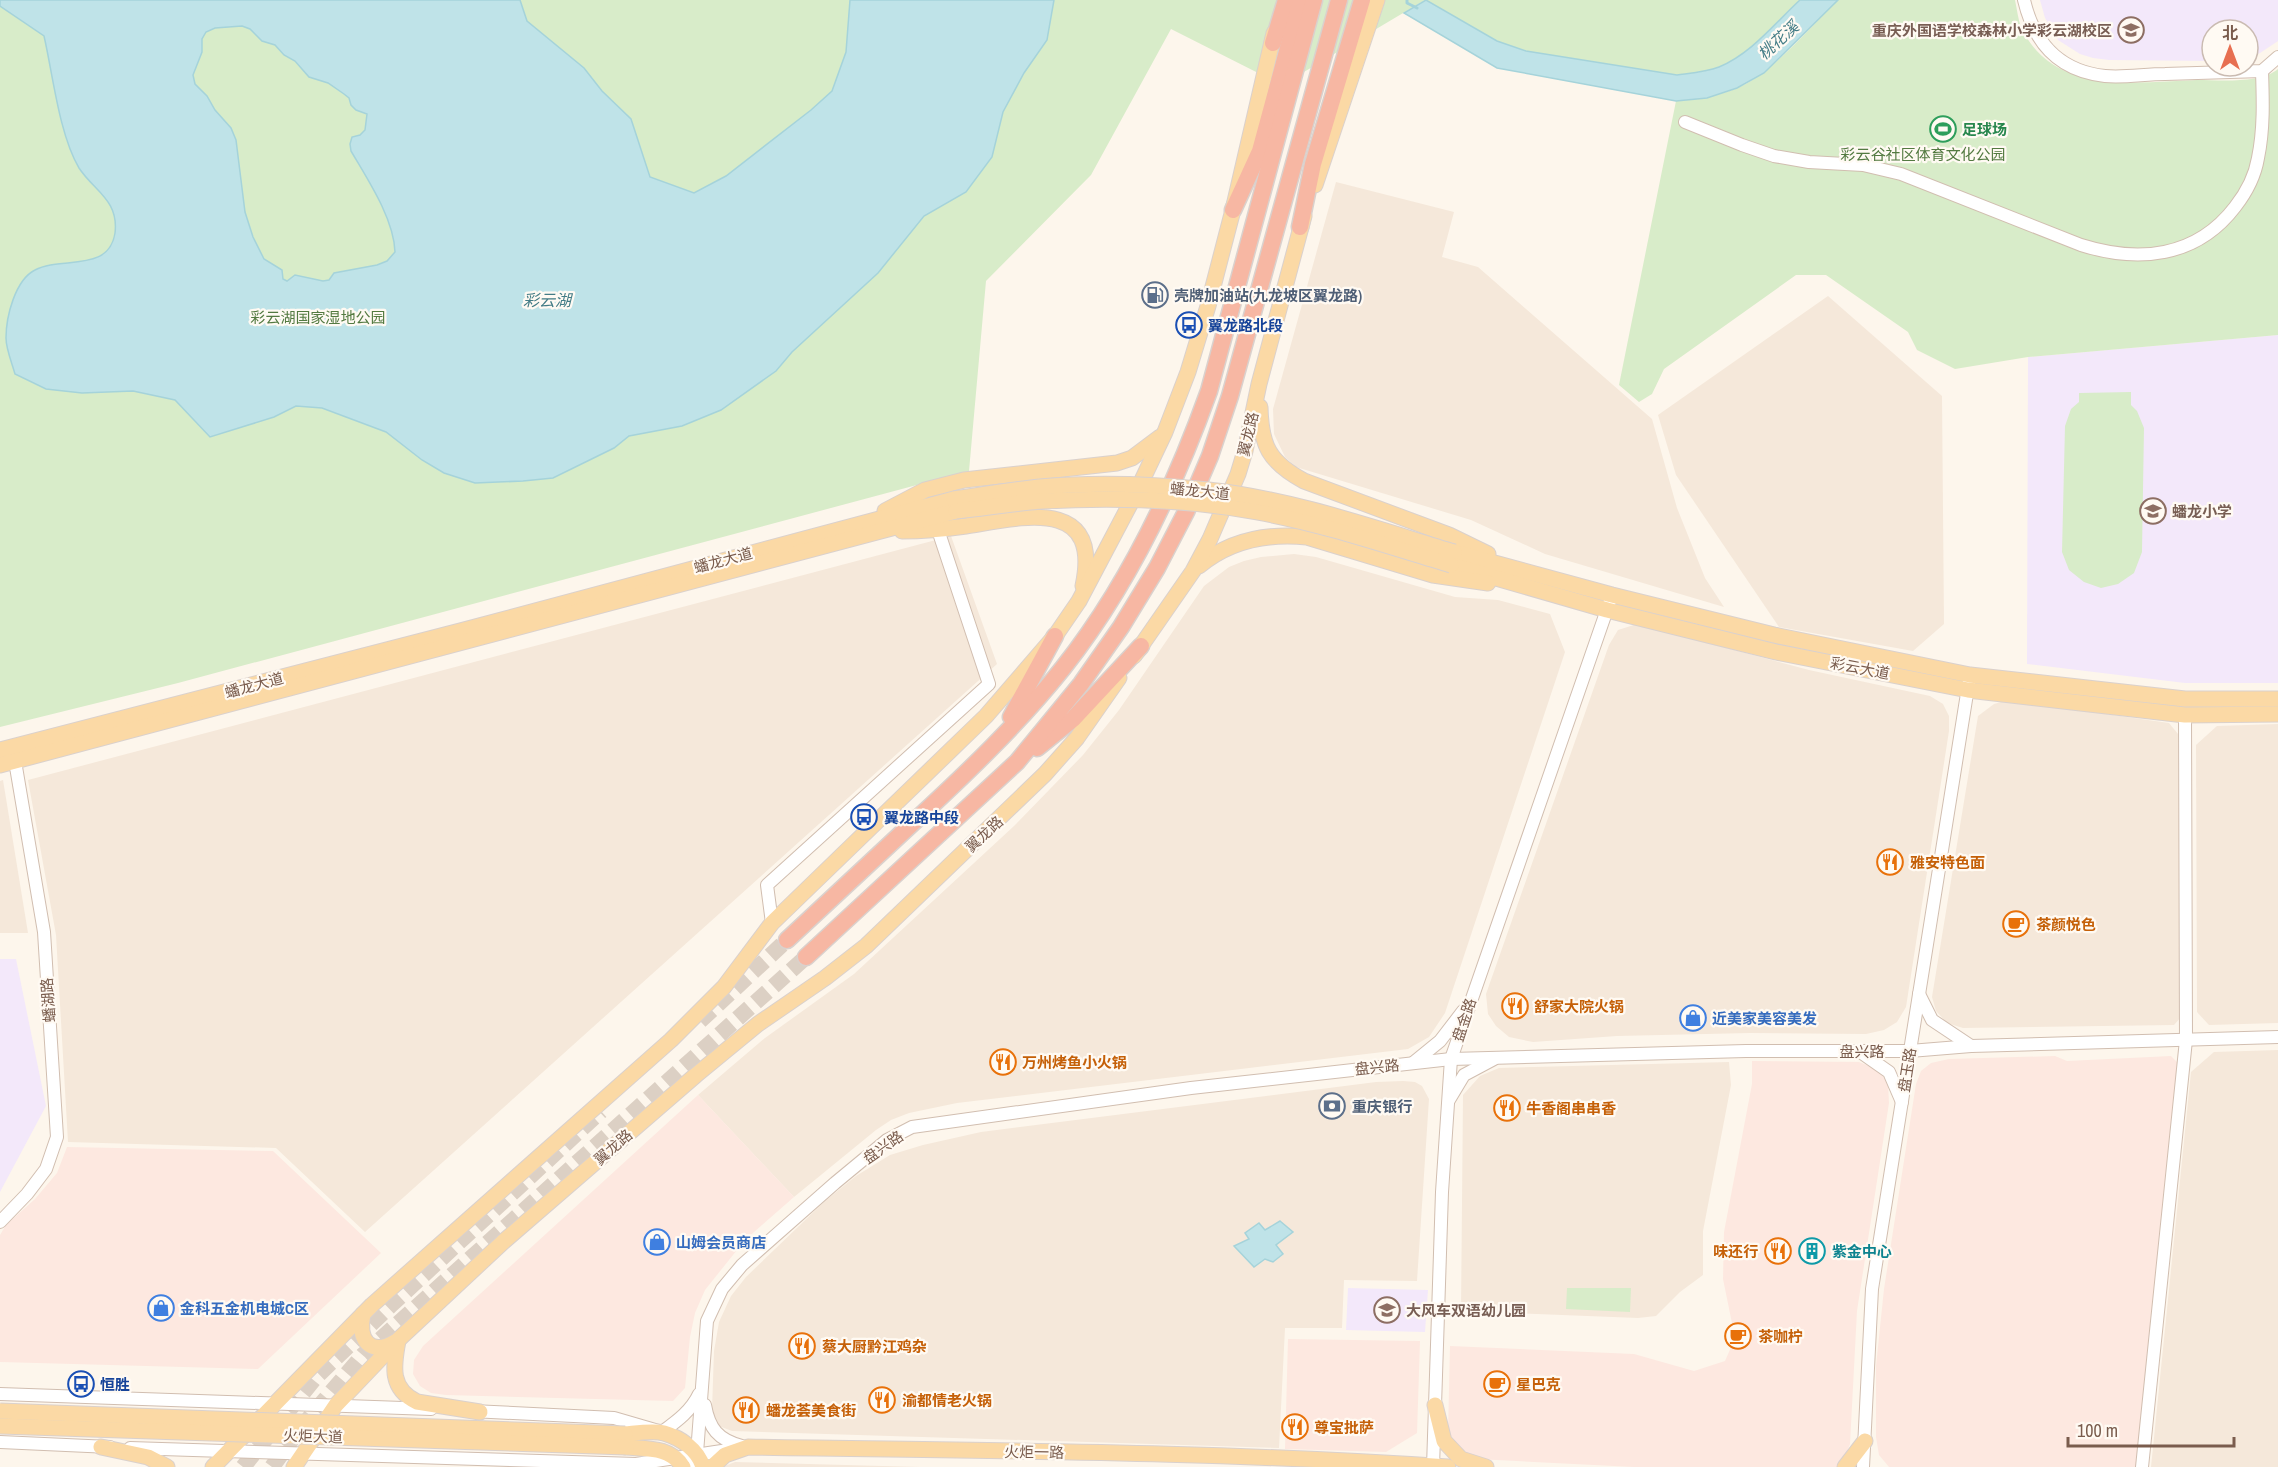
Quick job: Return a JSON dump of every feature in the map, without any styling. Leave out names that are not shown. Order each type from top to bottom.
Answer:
[{"type":"highway","points":[[1273,43],[1286,0]]},
{"type":"highway","points":[[787,940],[996,745],[1063,667],[1101,614],[1163,506],[1209,391],[1302,0]]},
{"type":"highway","points":[[1233,210],[1266,153],[1314,0]]},
{"type":"highway","name":"翼龙路","points":[[806,957],[1017,762],[1081,684],[1121,627],[1157,568],[1186,512],[1210,456],[1230,396],[1339,0]]},
{"type":"highway","points":[[1340,72],[1353,0]]},
{"type":"highway","points":[[1300,227],[1340,72],[1362,0]]},
{"type":"highway","points":[[996,745],[1055,636]]},
{"type":"highway","points":[[1017,762],[1060,731],[1142,645]]},
{"type":"main road","points":[[213,1467],[363,1314],[671,1040],[724,987],[772,923],[986,716],[1055,636],[1079,601],[1165,432],[1191,363],[1233,210],[1259,103],[1273,43],[1278,0]]},
{"type":"main road","points":[[1317,166],[1377,0]]},
{"type":"main road","name":"翼龙路","points":[[298,1461],[336,1405],[398,1340],[503,1242],[758,1024],[825,978],[874,938],[1045,774],[1077,738],[1193,571],[1210,539],[1238,474],[1300,227]]},
{"type":"main road","points":[[1259,384],[1263,440],[1269,453],[1289,473],[1304,481],[1449,535],[1515,568]]},
{"type":"main road","points":[[871,527],[912,496],[943,485],[988,476],[1117,463],[1138,454],[1165,432]]},
{"type":"main road","name":"蟠龙大道","points":[[0,750],[955,505],[1040,487],[1101,485],[1209,490],[1259,499],[1354,522],[1453,559]]},
{"type":"main road","points":[[871,527],[938,530],[1032,517],[1057,520],[1070,525],[1079,533],[1087,556],[1079,601]]},
{"type":"main road","name":"蟠龙大道","points":[[0,765],[871,527]]},
{"type":"main road","points":[[1193,571],[1211,556],[1227,547],[1265,536],[1288,535],[1307,537],[1433,575],[1524,586]]},
{"type":"main road","name":"彩云大道","points":[[1453,559],[1515,568],[1609,602],[1776,652],[2185,715],[2278,714]]},
{"type":"main road","name":"彩云大道","points":[[1453,559],[1524,586],[1609,602]]},
{"type":"main road","name":"彩云大道","points":[[1969,682],[2185,699],[2278,699]]},
{"type":"main road","points":[[363,1314],[360,1326],[362,1335],[372,1346],[382,1347],[398,1340],[395,1372],[397,1383],[408,1398],[417,1402],[480,1412]]},
{"type":"main road","points":[[1435,1405],[1444,1441],[1461,1459],[1486,1467]]},
{"type":"main road","name":"火炬大道","points":[[0,1411],[625,1440]]},
{"type":"main road","name":"火炬大道","points":[[0,1426],[625,1440]]},
{"type":"main road","points":[[625,1440],[662,1432],[698,1462]]},
{"type":"main road","points":[[625,1440],[665,1451],[679,1462]]},
{"type":"main road","points":[[1845,1467],[1865,1441]]},
{"type":"main road","points":[[101,1447],[148,1457],[167,1467]]},
{"type":"main road","name":"火炬一路","points":[[712,1467],[725,1455],[748,1447],[1052,1452],[1438,1467]]},
{"type":"street","points":[[2024,0],[2029,21],[2040,42],[2058,58],[2078,69],[2105,76],[2262,71],[2278,57]]},
{"type":"street","points":[[1685,122],[1742,146],[1774,156],[1809,162],[1863,165],[1901,174],[2105,253],[2131,256],[2158,254],[2187,246],[2208,234],[2229,215],[2246,193],[2258,160],[2264,122],[2262,71]]},
{"type":"street","points":[[772,923],[767,885],[989,684],[938,530]]},
{"type":"street","name":"盘金路","points":[[1438,1467],[1435,1405],[1442,1192],[1451,1059],[1609,602]]},
{"type":"street","name":"盘玉路","points":[[1863,1467],[1872,1289],[1969,682]]},
{"type":"street","points":[[2142,1467],[2186,1040],[2185,715]]},
{"type":"street","name":"蟠湖路","points":[[0,1222],[27,1194],[46,1168],[57,1137],[44,932],[15,761]]},
{"type":"street","points":[[1919,994],[1932,1020],[1971,1046]]},
{"type":"street","points":[[1412,1064],[1440,1041],[1469,1003]]},
{"type":"street","name":"盘兴路","points":[[698,1462],[707,1322],[722,1290],[742,1265],[835,1183],[887,1140],[912,1127],[1191,1088],[1451,1059],[1746,1051],[1910,1051],[1971,1046],[2278,1037]]},
{"type":"street","points":[[1859,1051],[1888,1072],[1902,1103]]},
{"type":"street","points":[[1448,1101],[1464,1076],[1498,1057]]},
{"type":"street","points":[[0,1394],[336,1405],[614,1418],[662,1432],[694,1405],[702,1389]]},
{"type":"street","points":[[702,1389],[711,1428],[729,1443],[748,1447]]},
{"type":"street","points":[[0,1442],[226,1453],[298,1461],[636,1464],[698,1462],[748,1447]]},
{"type":"shaded area","name":"重庆外国语学校森林小学彩云湖校区","points":[[2040,0],[2278,0],[2278,41],[2260,53],[2260,18],[2200,18],[2200,61],[2109,60],[2080,54],[2058,40],[2045,18]]},
{"type":"shaded area","points":[[1336,182],[1454,212],[1442,257],[1478,267],[1652,419],[1677,508],[1705,578],[1724,607],[1545,554],[1471,520],[1296,467],[1285,457],[1274,434],[1273,409]]},
{"type":"shaded area","points":[[1828,296],[1942,396],[1944,624],[1913,651],[1779,627],[1676,475],[1658,415]]},
{"type":"shaded area","name":"蟠龙小学","points":[[2278,335],[2278,683],[2185,683],[2027,664],[2028,357]]},
{"type":"shaded area","points":[[951,536],[997,664],[365,1232],[276,1148],[68,1142],[56,935],[28,780]]},
{"type":"shaded area","points":[[1294,554],[1316,557],[1455,597],[1498,600],[1550,614],[1565,652],[1445,1013],[1429,1037],[1408,1049],[957,1103],[909,1113],[891,1120],[876,1130],[794,1197],[698,1095],[765,1038],[854,974],[1014,826],[1083,755],[1119,710],[1204,586],[1229,567],[1244,561]]},
{"type":"shaded area","points":[[1637,624],[1809,670],[1930,696],[1943,704],[1949,716],[1949,731],[1906,1007],[1897,1022],[1884,1030],[1866,1034],[1750,1033],[1617,1036],[1533,1042],[1509,1037],[1496,1026],[1488,1014],[1486,994],[1609,645],[1618,630]]},
{"type":"shaded area","points":[[2008,700],[2169,723],[2178,734],[2181,1017],[2174,1025],[1963,1028],[1947,1023],[1936,1011],[1932,997],[1978,716],[1994,704]]},
{"type":"shaded area","points":[[2278,724],[2278,1023],[2209,1025],[2197,1012],[2196,745],[2217,726]]},
{"type":"shaded area","points":[[3,780],[28,933],[0,933],[0,781]]},
{"type":"shaded area","points":[[0,959],[16,959],[46,1106],[0,1192]]},
{"type":"shaded area","points":[[2278,1050],[2278,1467],[2151,1467],[2191,1072],[2214,1052]]},
{"type":"shaded area","points":[[2055,1056],[2067,1061],[2171,1056],[2178,1063],[2136,1467],[1889,1467],[1879,1455],[1876,1437],[1876,1366],[1884,1289],[1916,1084],[1921,1071],[1931,1063],[1949,1059]]},
{"type":"shaded area","points":[[1752,1061],[1859,1062],[1877,1069],[1888,1083],[1889,1103],[1857,1311],[1850,1444],[1842,1464],[1838,1467],[1634,1467],[1477,1459],[1461,1450],[1448,1433],[1450,1346],[1634,1354],[1694,1371],[1725,1361],[1735,1338],[1723,1279],[1724,1232],[1752,1084]]},
{"type":"shaded area","points":[[1729,1062],[1731,1085],[1703,1231],[1703,1275],[1680,1292],[1656,1316],[1638,1318],[1461,1311],[1463,1095],[1480,1076],[1499,1068]]},
{"type":"shaded area","points":[[1376,1082],[1415,1082],[1422,1086],[1429,1099],[1417,1281],[1344,1280],[1342,1328],[1285,1328],[1279,1448],[732,1431],[719,1426],[715,1418],[712,1410],[714,1351],[719,1322],[731,1296],[746,1277],[825,1201],[856,1176],[890,1155],[981,1132]]},
{"type":"shaded area","points":[[698,1095],[794,1197],[745,1240],[705,1290],[695,1313],[690,1337],[685,1388],[673,1401],[446,1395],[431,1393],[420,1386],[413,1374],[414,1360],[423,1346]]},
{"type":"shaded area","name":"金科五金机电城C区","points":[[67,1147],[273,1151],[381,1253],[258,1369],[0,1362],[0,1235],[6,1225],[35,1199],[57,1173]]},
{"type":"shaded area","name":"大风车双语幼儿园","points":[[1348,1288],[1428,1290],[1425,1332],[1346,1330]]},
{"type":"shaded area","points":[[1288,1339],[1420,1341],[1417,1433],[1386,1452],[1285,1449]]},
{"type":"shaded area","points":[[735,1462],[920,1467],[722,1467]]},
{"type":"green space","name":"彩云湖国家湿地公园","points":[[0,0],[1425,0],[1282,85],[1171,29],[1091,175],[986,281],[969,471],[178,683],[0,727]]},
{"type":"green space","points":[[1426,0],[1800,0],[1752,46],[1731,61],[1709,70],[1677,75],[1526,51],[1497,41]]},
{"type":"green space","name":"彩云谷社区体育文化公园","points":[[1838,0],[2015,0],[2021,27],[2035,49],[2053,65],[2075,75],[2123,82],[2239,80],[2260,78],[2278,69],[2278,335],[2028,357],[1955,369],[1917,350],[1908,332],[1826,275],[1796,275],[1664,369],[1652,394],[1639,402],[1619,385],[1676,101],[1721,94],[1749,82],[1776,62]]},
{"type":"green space","points":[[2131,392],[2131,405],[2137,411],[2144,428],[2142,552],[2134,573],[2118,584],[2101,588],[2084,582],[2069,570],[2062,552],[2065,426],[2071,409],[2079,402],[2079,393]]},
{"type":"green space","points":[[1567,1288],[1631,1288],[1630,1312],[1566,1309]]},
{"type":"water","name":"彩云湖","points":[[0,0],[520,0],[527,21],[584,68],[602,91],[631,119],[650,177],[694,193],[726,176],[832,91],[846,52],[850,0],[1054,0],[1047,40],[1024,73],[1003,112],[992,157],[966,192],[924,216],[878,273],[792,352],[776,371],[721,410],[682,426],[629,436],[614,448],[553,478],[475,483],[444,473],[422,460],[386,432],[322,408],[296,406],[274,417],[210,437],[175,400],[133,391],[82,393],[46,389],[15,374],[7,347],[6,329],[13,300],[22,282],[35,270],[46,266],[94,259],[104,254],[111,246],[115,233],[115,222],[109,204],[79,168],[66,139],[44,36],[0,6]],"holes":[[[242,26],[250,29],[262,41],[275,45],[284,55],[295,61],[309,77],[328,83],[349,98],[356,110],[367,114],[365,130],[360,135],[352,137],[350,144],[351,151],[379,200],[390,226],[395,252],[387,261],[334,273],[329,280],[323,281],[295,275],[287,281],[283,279],[282,270],[264,259],[253,237],[245,212],[236,140],[231,128],[195,84],[193,75],[202,52],[202,39],[206,32],[215,28]]]},
{"type":"water","name":"桃花溪","points":[[1426,0],[1497,41],[1526,51],[1677,75],[1709,70],[1731,61],[1752,46],[1800,0],[1838,0],[1764,73],[1737,88],[1707,98],[1676,101],[1497,68],[1404,13]]},
{"type":"water","points":[[1280,1221],[1293,1232],[1276,1245],[1283,1254],[1273,1262],[1265,1259],[1254,1267],[1234,1246],[1249,1239],[1245,1233],[1259,1223],[1265,1230]]},
{"type":"waterway","points":[[1407,0],[1407,3],[1417,8]]},
{"type":"tunnel","points":[[700,1021],[787,940]]},
{"type":"tunnel","points":[[272,1467],[298,1431],[363,1355],[806,957]]},
{"type":"tunnel","points":[[243,1467],[315,1378],[601,1111]]},
{"type":"place","name":"重庆外国语学校森林小学彩云湖校区","points":[[2131,30]]},
{"type":"place","name":"足球场","points":[[1943,129]]},
{"type":"place","name":"壳牌加油站(九龙坡区翼龙路)","points":[[1155,295]]},
{"type":"place","name":"翼龙路北段","points":[[1189,325]]},
{"type":"place","name":"蟠龙小学","points":[[2153,511]]},
{"type":"place","name":"翼龙路中段","points":[[864,817]]},
{"type":"place","name":"雅安特色面","points":[[1890,862]]},
{"type":"place","name":"茶颜悦色","points":[[2016,924]]},
{"type":"place","name":"舒家大院火锅","points":[[1515,1006]]},
{"type":"place","name":"近美家美容美发","points":[[1693,1018]]},
{"type":"place","name":"万州烤鱼小火锅","points":[[1003,1062]]},
{"type":"place","name":"重庆银行","points":[[1332,1106]]},
{"type":"place","name":"牛香阁串串香","points":[[1507,1108]]},
{"type":"place","name":"山姆会员商店","points":[[657,1242]]},
{"type":"place","name":"味还行","points":[[1778,1251]]},
{"type":"place","name":"紫金中心","points":[[1812,1251]]},
{"type":"place","name":"金科五金机电城C区","points":[[161,1308]]},
{"type":"place","name":"大风车双语幼儿园","points":[[1387,1310]]},
{"type":"place","name":"茶咖柠","points":[[1738,1336]]},
{"type":"place","name":"蔡大厨黔江鸡杂","points":[[802,1346]]},
{"type":"place","name":"恒胜","points":[[81,1384]]},
{"type":"place","name":"星巴克","points":[[1497,1384]]},
{"type":"place","name":"渝都情老火锅","points":[[882,1400]]},
{"type":"place","name":"蟠龙荟美食街","points":[[746,1410]]},
{"type":"place","name":"尊宝批萨","points":[[1295,1427]]}]
